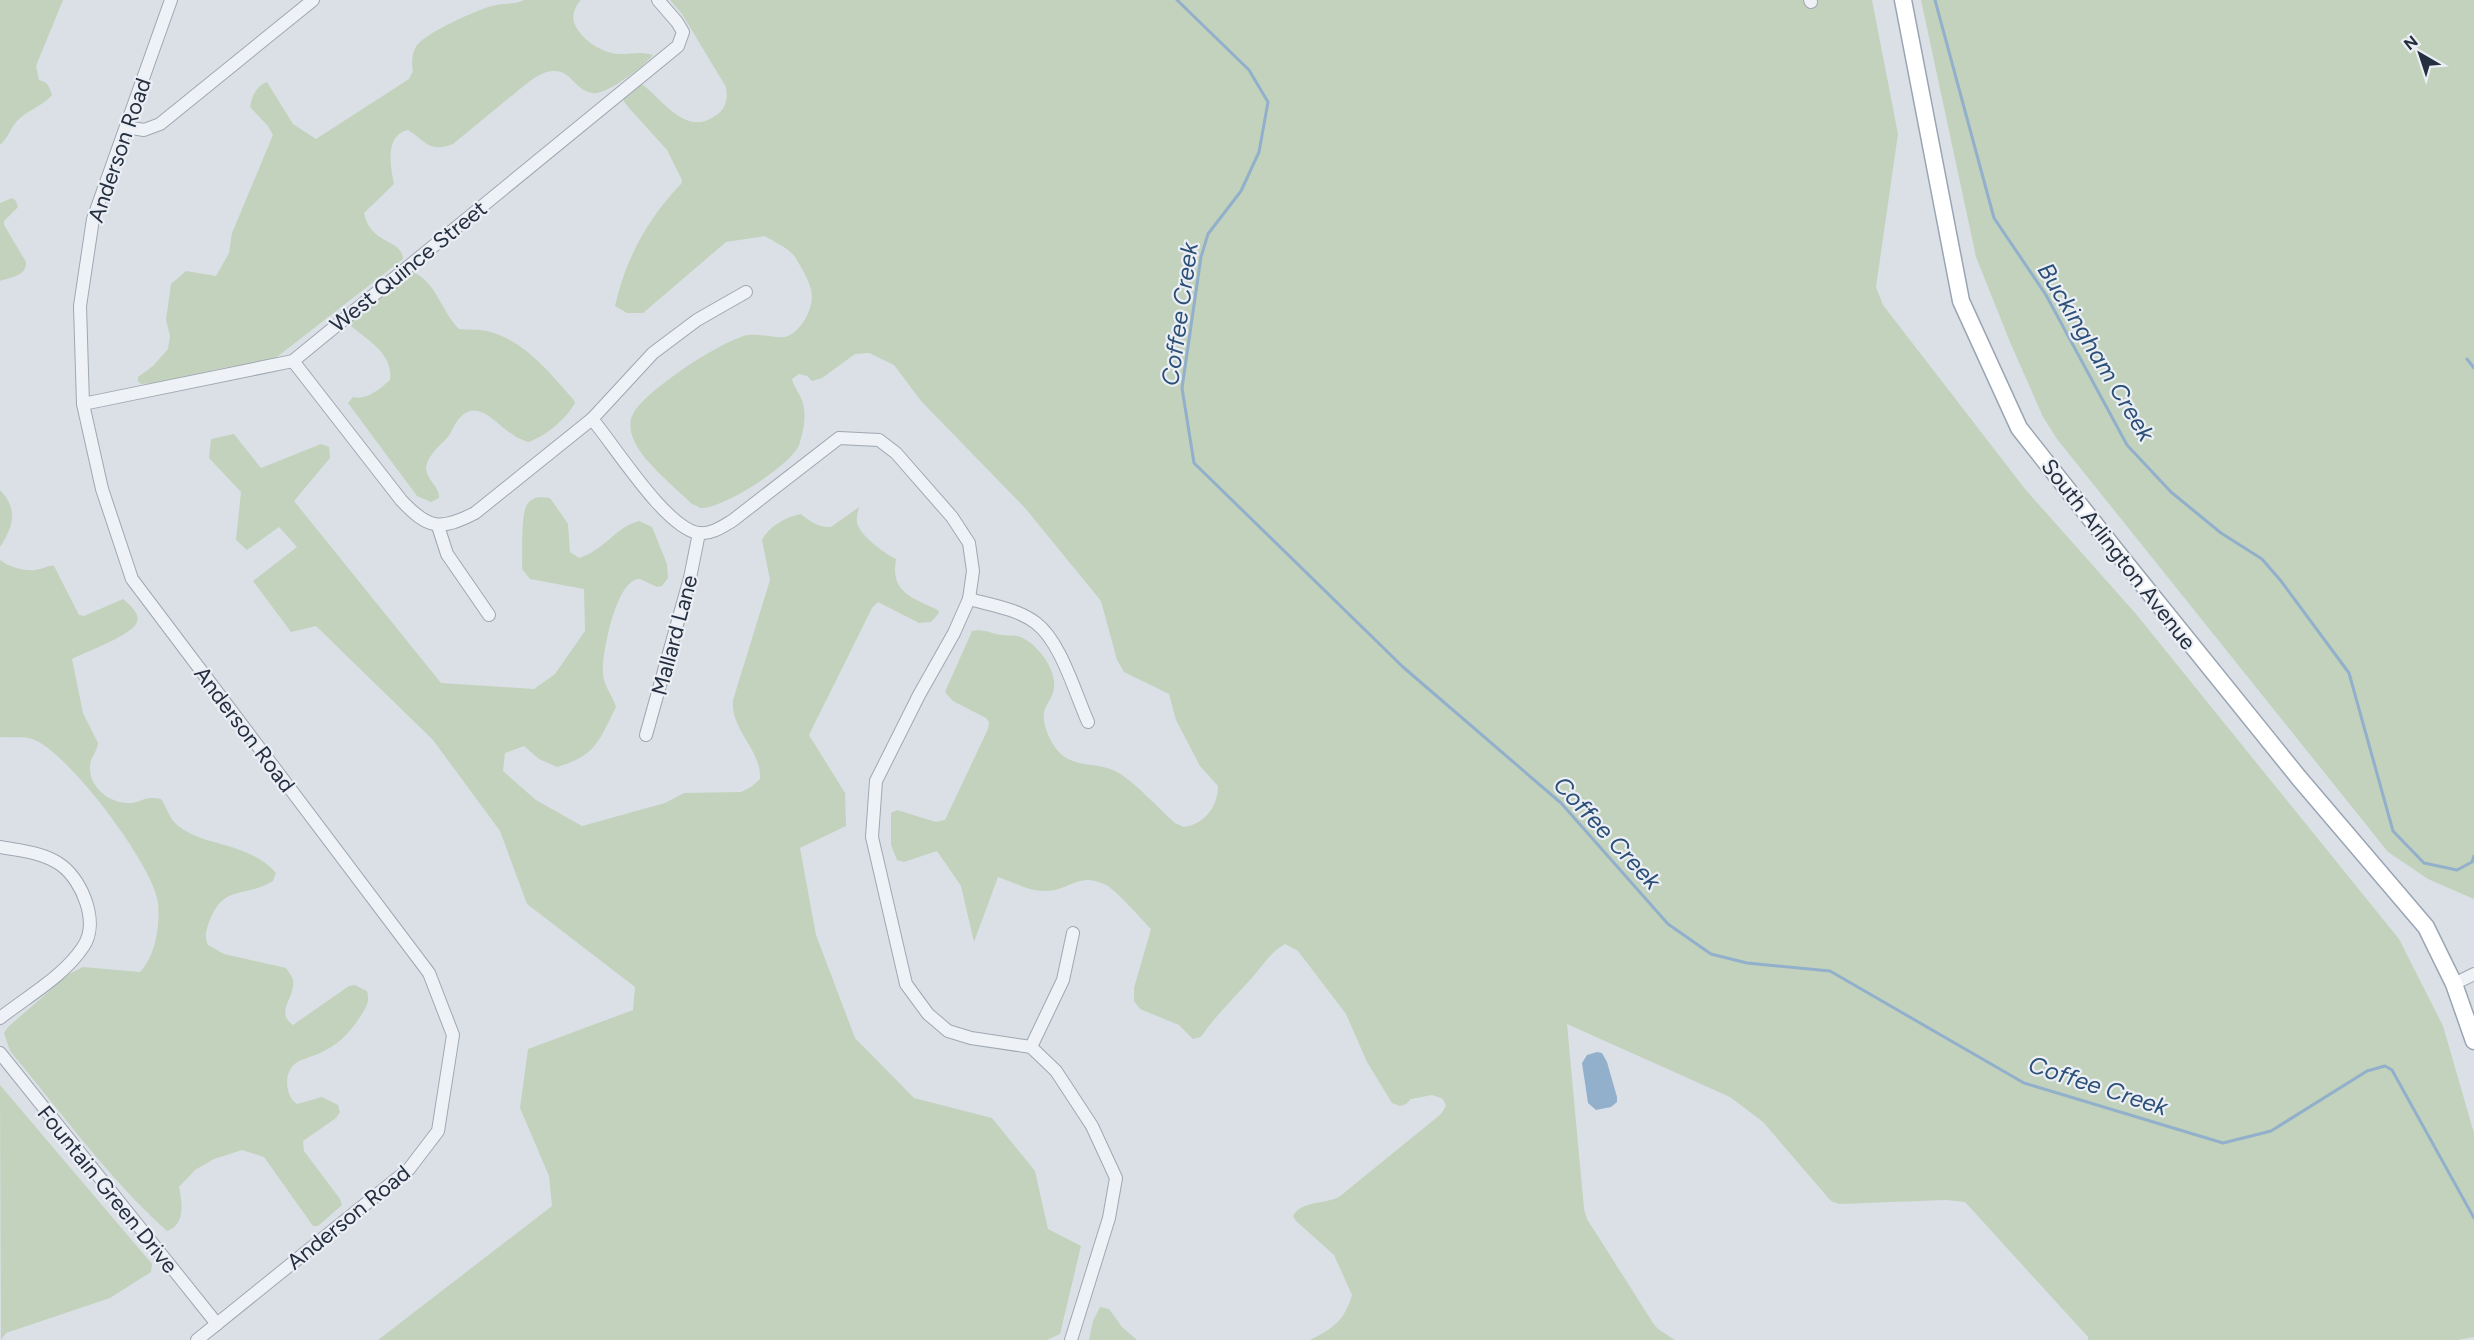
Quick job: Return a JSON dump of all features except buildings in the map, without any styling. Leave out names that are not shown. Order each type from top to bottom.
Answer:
[{"type":"main road","name":"South Arlington Avenue","points":[[1903,0],[1961,301],[2019,428],[2292,769],[2426,927],[2454,984],[2474,1041]]},
{"type":"street","name":"Anderson Road","points":[[171,0],[93,219],[80,306],[83,404],[102,489],[132,579],[429,973],[453,1035],[438,1131],[409,1169],[197,1340]]},
{"type":"street","points":[[126,126],[144,130],[160,124],[313,0]]},
{"type":"street","name":"West Quince Street","points":[[83,404],[293,361],[678,46],[682,32],[677,22],[658,0]]},
{"type":"street","points":[[293,361],[412,512],[438,526],[454,524],[475,513],[592,419],[653,354],[697,320],[746,291]]},
{"type":"street","points":[[592,419],[657,504],[680,526],[699,533],[716,530],[732,521],[839,438],[879,440],[896,453],[952,517],[969,543],[973,571],[969,599],[954,633],[919,695],[876,781],[872,837],[906,984],[928,1014],[948,1030],[971,1038],[1031,1047],[1056,1071],[1092,1126],[1116,1178],[1109,1218],[1071,1340]]},
{"type":"street","points":[[438,526],[447,554],[489,615]]},
{"type":"street","name":"Mallard Lane","points":[[646,735],[690,578],[699,533]]},
{"type":"street","points":[[969,599],[1021,614],[1036,623],[1052,639],[1088,722]]},
{"type":"street","points":[[0,847],[39,854],[62,866],[85,894],[90,920],[86,944],[71,963],[0,1018]]},
{"type":"street","points":[[1031,1047],[1063,981],[1073,933]]},
{"type":"street","points":[[2454,984],[2474,974]]},
{"type":"street","name":"Fountain Green Drive","points":[[0,1053],[217,1324]]},
{"type":"green space","points":[[0,0],[63,0],[36,66],[39,80],[48,85],[52,95],[17,121],[0,145]]},
{"type":"green space","points":[[524,0],[581,0],[573,19],[579,31],[588,41],[607,52],[653,55],[624,79],[598,93],[585,91],[566,74],[553,71],[544,73],[526,84],[453,144],[433,147],[408,130],[401,133],[392,144],[391,168],[394,184],[364,213],[373,231],[398,248],[403,259],[273,360],[154,383],[141,384],[138,381],[138,377],[153,366],[168,349],[170,336],[166,320],[171,284],[186,271],[216,276],[229,253],[232,233],[273,135],[268,126],[250,107],[253,95],[260,86],[267,82],[293,124],[316,139],[409,79],[413,71],[412,58],[415,48],[431,34],[485,8]]},
{"type":"green space","points":[[670,0],[1872,0],[1898,134],[1876,287],[1883,305],[2025,489],[2136,614],[2399,939],[2443,1026],[2474,1133],[2474,1337],[2457,1340],[2088,1340],[2088,1337],[1965,1202],[1946,1200],[1839,1204],[1831,1201],[1763,1122],[1730,1097],[1567,1024],[1584,1209],[1587,1219],[1653,1323],[1675,1340],[1310,1340],[1326,1332],[1342,1318],[1352,1295],[1334,1255],[1293,1216],[1296,1211],[1307,1205],[1339,1197],[1441,1114],[1446,1106],[1443,1099],[1432,1095],[1411,1099],[1400,1106],[1392,1103],[1367,1062],[1346,1014],[1298,951],[1285,944],[1270,956],[1201,1037],[1193,1039],[1179,1025],[1140,1009],[1134,1001],[1134,988],[1151,929],[1109,887],[1087,880],[1054,890],[1041,891],[998,877],[974,942],[961,886],[937,851],[904,862],[897,860],[891,845],[891,813],[897,810],[936,822],[945,820],[988,729],[989,722],[986,718],[953,701],[945,692],[972,631],[980,630],[1017,636],[1031,643],[1043,656],[1054,680],[1053,692],[1044,713],[1045,724],[1054,746],[1067,758],[1110,769],[1124,776],[1175,823],[1184,827],[1198,822],[1209,813],[1216,800],[1218,786],[1200,766],[1176,720],[1169,694],[1124,672],[1117,660],[1101,601],[1025,508],[921,401],[894,365],[869,353],[855,354],[822,378],[812,381],[807,376],[799,374],[792,379],[805,414],[799,445],[783,464],[755,485],[710,507],[700,508],[692,504],[656,470],[640,451],[631,432],[631,420],[640,404],[652,393],[683,369],[732,341],[750,335],[784,337],[793,333],[807,316],[812,296],[808,282],[795,257],[765,236],[726,242],[643,313],[627,313],[615,306],[625,272],[639,240],[682,180],[667,150],[629,108],[623,100],[624,95],[638,85],[643,85],[676,114],[694,122],[715,116],[724,107],[727,96],[726,87],[682,14]]},
{"type":"green space","points":[[1921,0],[2474,0],[2474,899],[2428,879],[2388,852],[2057,439],[2043,417],[1976,257]]},
{"type":"green space","points":[[12,198],[18,207],[4,221],[4,225],[26,262],[26,267],[18,275],[0,281],[0,203]]},
{"type":"green space","points":[[413,272],[428,283],[459,329],[487,331],[500,335],[524,349],[545,368],[575,403],[567,415],[555,426],[535,440],[528,442],[514,435],[486,414],[479,411],[465,413],[428,461],[427,473],[439,494],[439,498],[431,502],[417,496],[348,403],[353,397],[363,397],[373,393],[390,380],[388,362],[383,354],[349,324],[349,321],[403,276]]},
{"type":"green space","points":[[234,434],[261,468],[321,444],[329,447],[330,458],[294,501],[441,683],[534,689],[555,674],[585,631],[584,589],[530,579],[522,569],[524,515],[525,508],[530,501],[538,497],[550,498],[568,524],[570,552],[579,558],[596,550],[630,524],[639,521],[652,527],[667,564],[668,578],[662,586],[657,587],[640,579],[631,582],[617,603],[603,663],[605,682],[616,707],[595,746],[581,757],[557,767],[539,759],[524,746],[505,753],[503,771],[536,800],[582,826],[665,803],[684,793],[741,792],[760,779],[752,749],[736,721],[733,700],[770,580],[762,540],[773,526],[795,515],[801,514],[815,524],[831,527],[859,507],[857,522],[862,532],[885,553],[896,559],[896,579],[900,587],[912,597],[938,610],[939,613],[931,622],[919,623],[878,602],[872,608],[809,735],[845,793],[846,826],[800,848],[816,935],[855,1038],[914,1098],[992,1118],[1035,1171],[1048,1229],[1081,1246],[1060,1334],[1047,1340],[378,1340],[552,1206],[549,1176],[520,1108],[528,1049],[633,1010],[635,987],[527,904],[500,831],[433,740],[316,626],[291,632],[253,581],[297,547],[279,527],[247,550],[236,540],[241,492],[209,458],[211,439]]},
{"type":"green space","points":[[0,490],[10,504],[12,518],[0,547]]},
{"type":"green space","points":[[0,560],[24,570],[54,566],[79,615],[84,616],[123,599],[136,612],[138,619],[134,627],[108,643],[72,659],[83,713],[98,743],[90,765],[94,782],[103,794],[122,803],[133,803],[151,798],[161,799],[173,821],[185,831],[252,855],[276,873],[273,881],[235,894],[221,902],[207,928],[208,945],[224,954],[286,968],[292,978],[293,987],[285,1015],[293,1025],[349,986],[355,985],[367,991],[366,1008],[347,1034],[325,1051],[296,1063],[287,1078],[288,1090],[297,1104],[322,1097],[338,1105],[340,1112],[336,1118],[303,1141],[304,1151],[340,1199],[342,1205],[318,1226],[313,1226],[264,1157],[242,1150],[214,1159],[195,1170],[179,1187],[182,1206],[180,1218],[173,1228],[167,1231],[145,1211],[105,1167],[10,1051],[4,1033],[8,1027],[69,974],[83,967],[140,972],[153,949],[157,930],[158,903],[153,886],[126,838],[107,811],[66,764],[47,747],[32,739],[0,737]]},
{"type":"green space","points":[[0,1085],[152,1264],[151,1272],[110,1298],[6,1333],[1,1340]]},
{"type":"green space","points":[[1100,1307],[1109,1309],[1122,1327],[1137,1340],[1089,1340],[1093,1321]]},
{"type":"water","points":[[1602,1053],[1607,1062],[1617,1102],[1611,1107],[1596,1110],[1588,1103],[1582,1063],[1587,1055]]},
{"type":"waterway","name":"Coffee Creek","points":[[1177,0],[1249,70],[1268,102],[1259,152],[1241,191],[1208,234],[1201,257],[1182,388],[1194,463],[1403,667],[1561,803],[1668,924],[1711,954],[1747,963],[1830,971],[2024,1083],[2223,1143],[2271,1131],[2367,1071],[2385,1066],[2392,1070],[2474,1218]]},
{"type":"waterway","name":"Buckingham Creek","points":[[1935,0],[1994,218],[2046,295],[2127,445],[2171,492],[2221,533],[2262,559],[2349,673],[2393,831],[2424,863],[2457,870],[2472,862],[2474,856]]},
{"type":"waterway","points":[[2467,359],[2474,368]]}]
